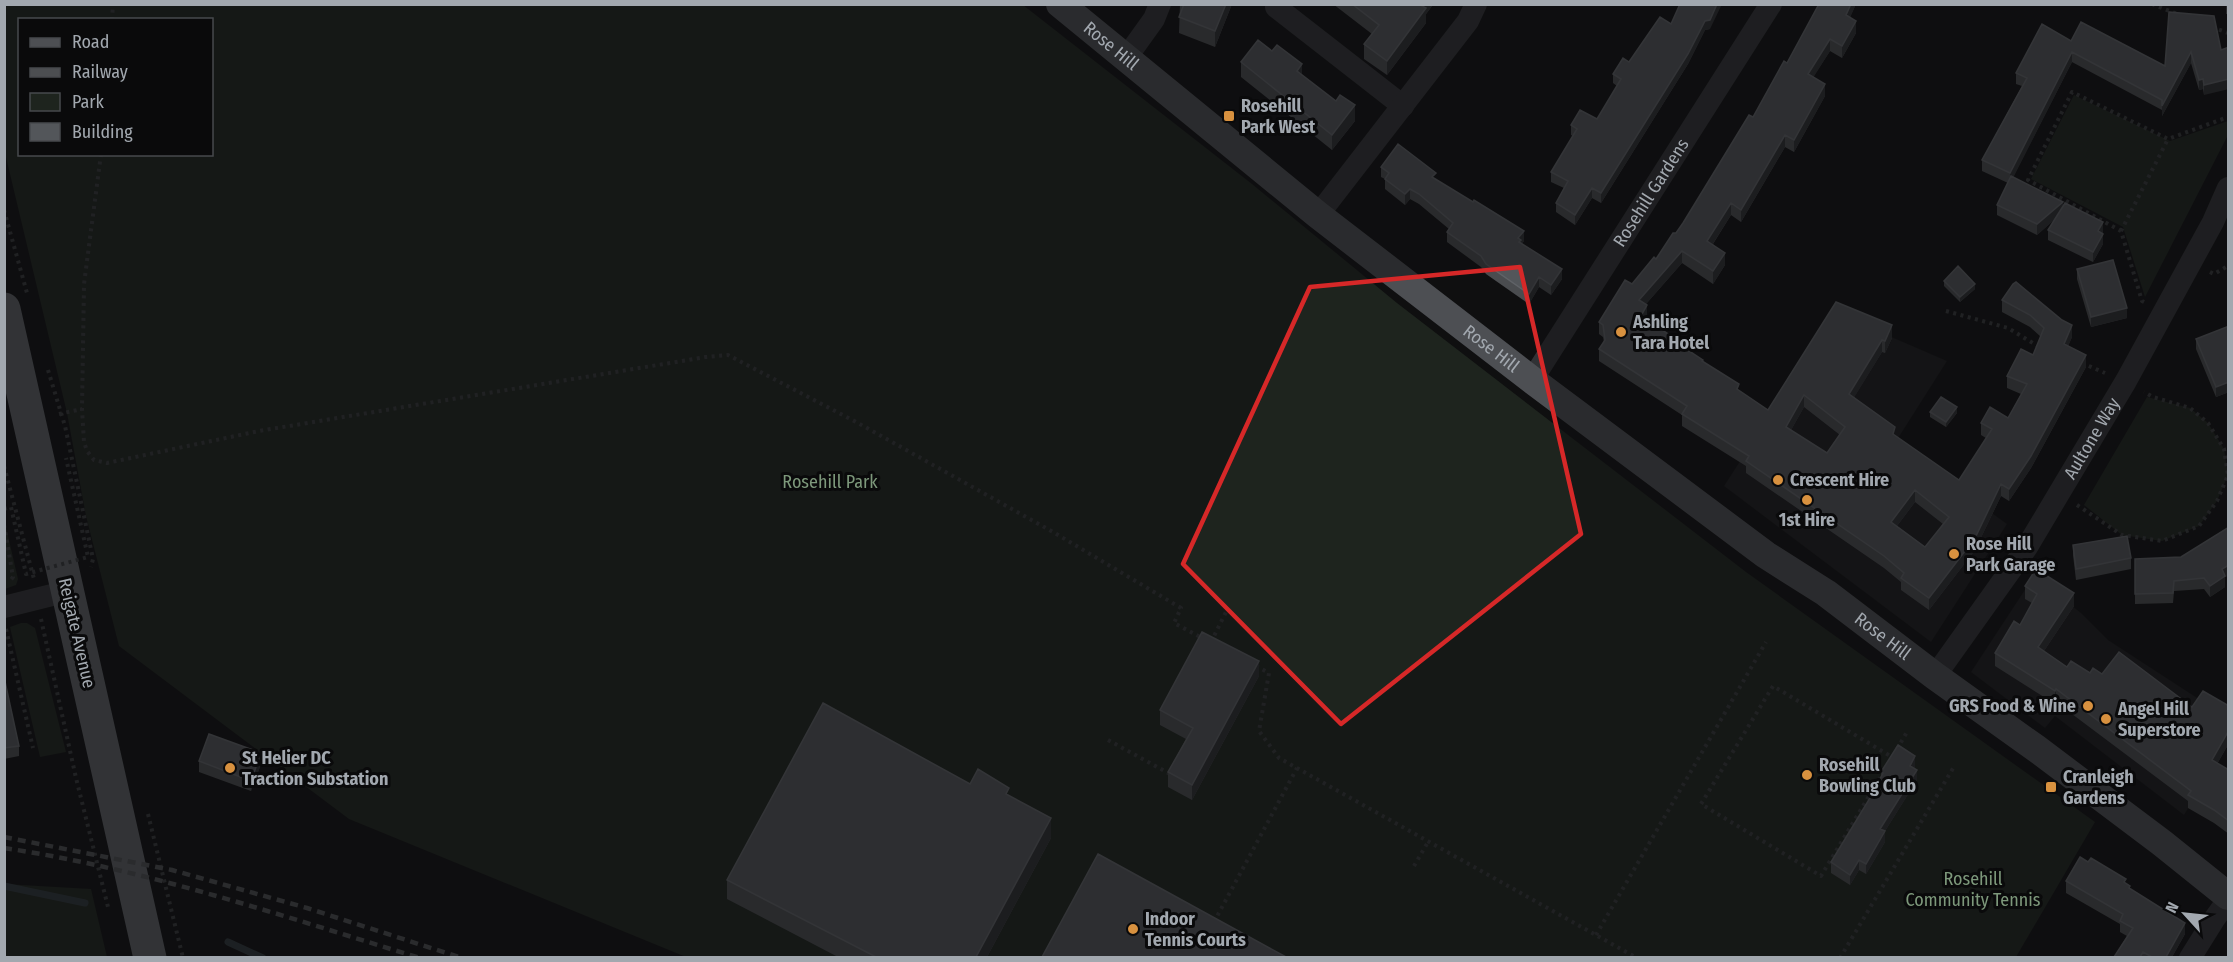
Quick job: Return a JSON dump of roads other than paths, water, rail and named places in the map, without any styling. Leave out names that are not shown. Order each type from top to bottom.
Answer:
[{"type":"highway","name":"Reigate Avenue","points":[[4,309],[150,957]]},
{"type":"main road","name":"Rose Hill","points":[[1060,4],[1318,215],[1532,380],[1766,555],[1826,593],[1935,676],[2037,749],[2162,843],[2229,898]]},
{"type":"street","points":[[1126,58],[1155,19],[1160,4]]},
{"type":"street","points":[[1318,215],[1468,21],[1476,4]]},
{"type":"street","name":"Rosehill Gardens","points":[[1532,380],[1771,4]]},
{"type":"street","points":[[1276,7],[1403,106]]},
{"type":"street","name":"Aultone Way","points":[[1935,676],[2027,546],[2126,381],[2229,188]]},
{"type":"street","points":[[4,607],[68,591]]},
{"type":"street","points":[[2190,957],[2229,898]]},
{"type":"waterway","points":[[4,886],[85,903]]},
{"type":"waterway","points":[[228,942],[263,958]]},
{"type":"railway","points":[[4,837],[172,870],[307,908],[462,958]]},
{"type":"railway","points":[[4,848],[110,868],[162,881],[420,958]]},
{"type":"place","name":"Rosehill Park West","points":[[1229,116]]},
{"type":"place","name":"Ashling Tara Hotel","points":[[1621,332]]},
{"type":"place","name":"Crescent Hire","points":[[1778,480]]},
{"type":"place","name":"1st Hire","points":[[1807,500]]},
{"type":"place","name":"Rose Hill Park Garage","points":[[1954,554]]},
{"type":"place","name":"GRS Food & Wine","points":[[2088,706]]},
{"type":"place","name":"Angel Hill Superstore","points":[[2106,719]]},
{"type":"place","name":"St Helier DC Traction Substation","points":[[230,768]]},
{"type":"place","name":"Rosehill Bowling Club","points":[[1807,775]]},
{"type":"place","name":"Cranleigh Gardens","points":[[2051,787]]},
{"type":"place","name":"Indoor Tennis Courts","points":[[1133,929]]},
{"type":"park label","name":"Rosehill Park","points":[[830,482]]},
{"type":"park label","name":"Rosehill Community Tennis","points":[[1973,889]]}]
